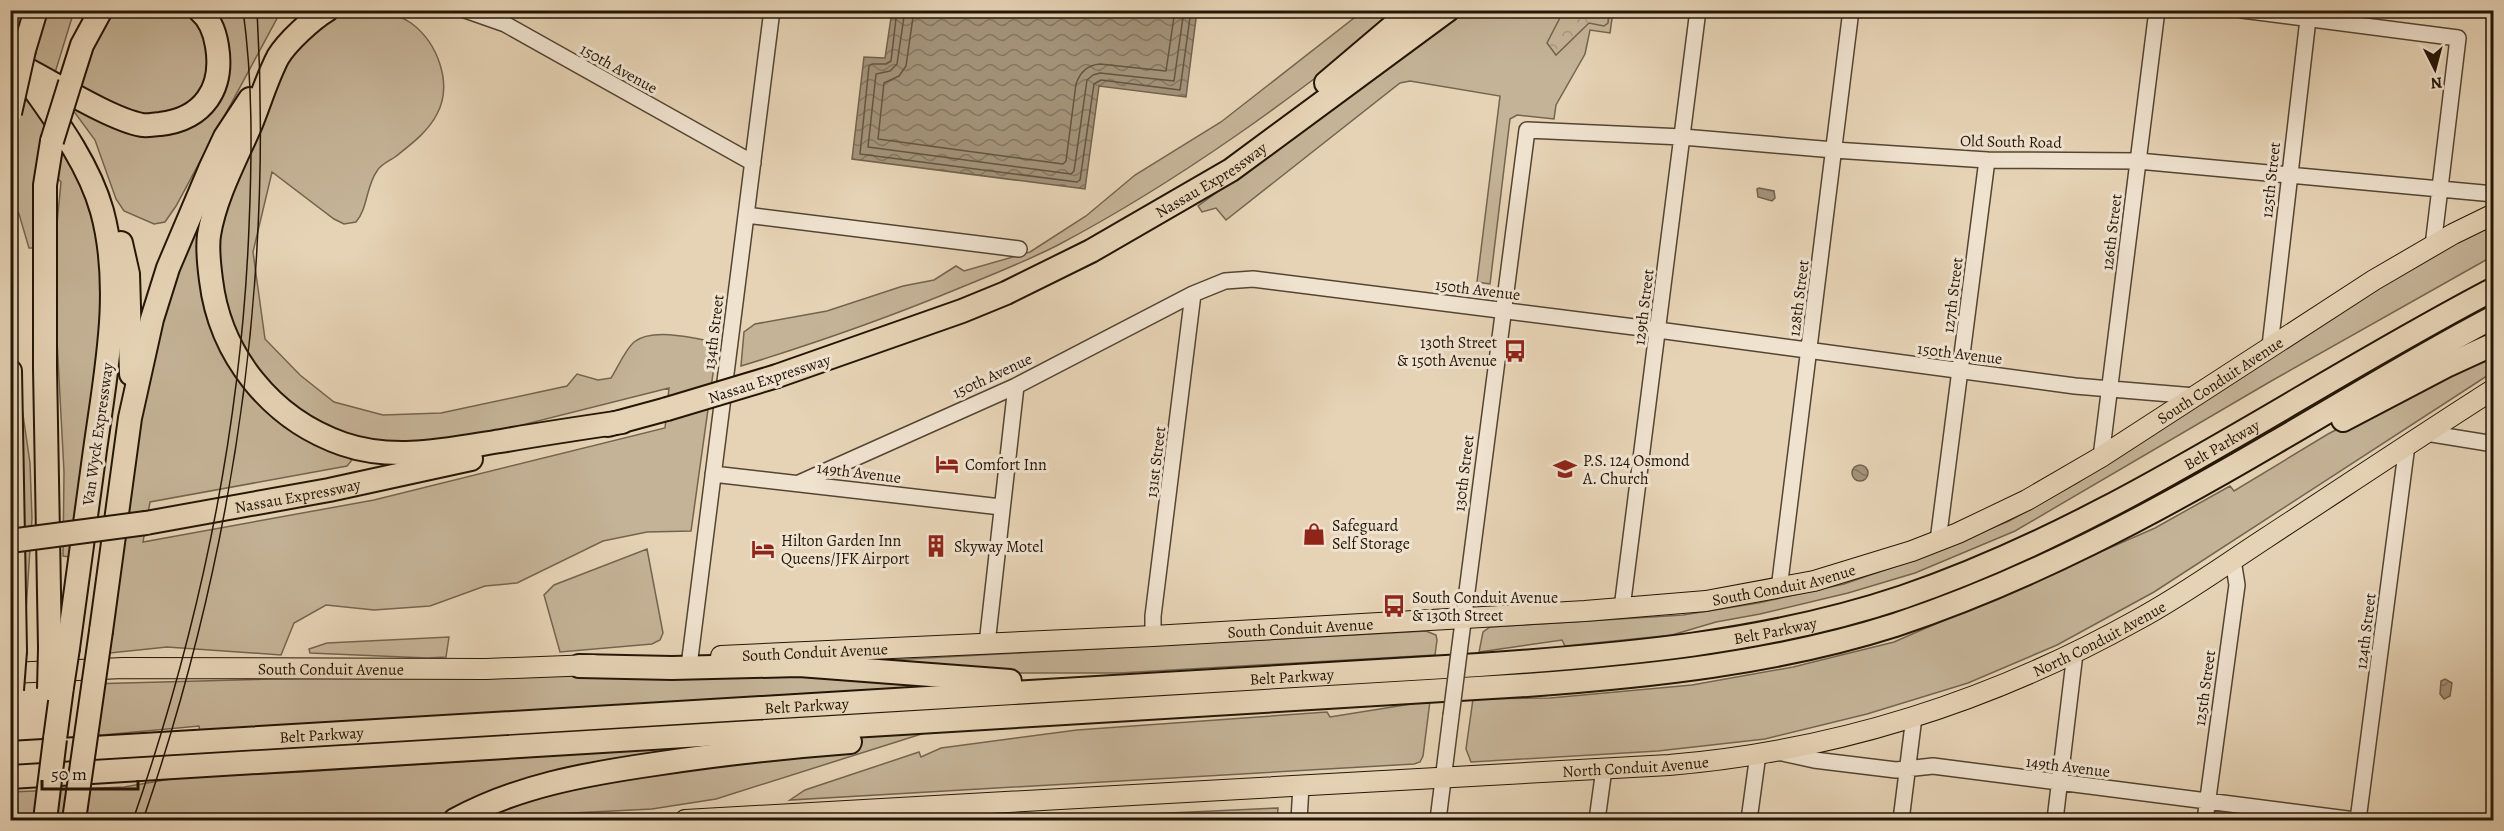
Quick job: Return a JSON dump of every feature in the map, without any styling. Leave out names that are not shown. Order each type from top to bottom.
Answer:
[{"type":"highway","points":[[10,113],[19,57],[36,10]]},
{"type":"highway","points":[[59,648],[45,368],[45,185],[52,141],[82,45],[101,10]]},
{"type":"highway","points":[[82,45],[115,10]]},
{"type":"highway","points":[[19,57],[111,114],[143,125],[177,122],[199,110],[215,89],[219,61],[215,35],[199,10]]},
{"type":"highway","points":[[303,10],[279,56],[219,201],[209,234],[208,247],[215,306],[225,336],[237,359],[269,398],[291,418],[317,433],[345,444],[387,453],[416,453],[447,449],[622,422]]},
{"type":"highway","points":[[75,820],[130,418],[152,319],[168,268],[225,137],[279,56],[312,21],[327,10]]},
{"type":"highway","points":[[1125,232],[1318,90],[1412,10]]},
{"type":"highway","name":"Nassau Expressway","points":[[10,542],[146,523],[373,481],[622,422],[777,376],[897,335],[1006,293],[1071,262],[1231,170],[1448,10]]},
{"type":"highway","points":[[19,57],[54,97],[81,139],[101,182],[120,240],[128,274],[130,418]]},
{"type":"highway","name":"Van Wyck Expressway","points":[[19,57],[89,179],[102,210],[111,257],[112,318],[106,374],[59,648],[46,813]]},
{"type":"highway","name":"Belt Parkway","points":[[10,753],[1491,664],[1629,652],[1745,637],[1858,610],[1970,572],[2096,513],[2198,459],[2493,290]]},
{"type":"highway","name":"Belt Parkway","points":[[10,777],[1585,681],[1696,668],[1794,651],[1892,626],[2031,571],[2141,517],[2229,469],[2493,317]]},
{"type":"highway","points":[[2141,517],[2274,459],[2384,397],[2493,344]]},
{"type":"highway","points":[[10,371],[12,679]]},
{"type":"highway","points":[[579,666],[672,668],[800,665],[1105,688]]},
{"type":"highway","points":[[455,820],[485,804],[535,787],[584,776],[681,760],[815,744],[1173,721],[1278,700]]},
{"type":"main road","name":"South Conduit Avenue","points":[[12,679],[186,668],[423,670],[579,666],[690,658],[1153,636],[1622,608],[1706,601],[1779,589],[1854,570],[1938,541],[2028,500],[2101,457],[2270,346],[2433,246],[2493,214]]},
{"type":"main road","name":"North Conduit Avenue","points":[[685,820],[1690,763],[1767,753],[1855,734],[1914,717],[1995,689],[2141,619],[2493,389]]},
{"type":"street","name":"150th Avenue","points":[[465,10],[505,24],[753,163]]},
{"type":"street","name":"134th Street","points":[[690,658],[772,10]]},
{"type":"street","name":"129th Street","points":[[1622,608],[1698,10]]},
{"type":"street","name":"128th Street","points":[[1779,589],[1851,10]]},
{"type":"street","name":"126th Street","points":[[2101,457],[2157,10]]},
{"type":"street","points":[[2242,10],[2458,38],[2433,246]]},
{"type":"street","name":"125th Street","points":[[2270,346],[2308,19]]},
{"type":"street","name":"Old South Road","points":[[1527,130],[1683,137],[1987,160],[2138,160],[2288,177],[2493,195]]},
{"type":"street","name":"130th Street","points":[[1438,820],[1527,130]]},
{"type":"street","name":"127th Street","points":[[1938,541],[1987,160]]},
{"type":"street","points":[[746,215],[1019,249]]},
{"type":"street","name":"150th Avenue","points":[[799,483],[1016,386],[1193,294],[1225,281],[1253,279],[2075,386],[2110,387],[2195,396]]},
{"type":"street","name":"131st Street","points":[[1153,636],[1153,616],[1193,294]]},
{"type":"street","points":[[987,644],[1016,386]]},
{"type":"street","points":[[2426,433],[2493,444]]},
{"type":"street","name":"124th Street","points":[[2357,820],[2407,445]]},
{"type":"street","name":"149th Avenue","points":[[713,474],[1001,507]]},
{"type":"street","name":"125th Street","points":[[2205,820],[2236,585],[2233,560]]},
{"type":"street","points":[[2055,820],[2075,652]]},
{"type":"street","points":[[1901,820],[1914,717]]},
{"type":"street","points":[[1749,820],[1767,753]]},
{"type":"street","name":"149th Avenue","points":[[1767,753],[1896,770],[1933,766],[2357,820]]},
{"type":"street","points":[[1597,820],[1604,769]]},
{"type":"street","points":[[1299,820],[1301,786]]},
{"type":"green space","points":[[1564,10],[1609,11],[1608,23],[1604,26],[1589,23],[1556,55],[1547,43]]},
{"type":"green space","points":[[11,11],[74,11],[54,76],[74,100],[99,11],[281,11],[176,206],[165,222],[154,224],[124,211],[116,199],[95,140],[56,87],[11,44]]},
{"type":"green space","points":[[349,11],[397,16],[421,31],[429,41],[440,65],[443,77],[442,102],[433,121],[424,132],[407,148],[378,169],[373,177],[363,210],[356,222],[344,224],[334,219],[272,172],[253,252],[265,339],[300,375],[334,402],[383,415],[441,413],[567,386],[577,374],[598,380],[611,378],[631,345],[650,335],[671,335],[709,341],[716,352],[691,531],[647,532],[603,541],[517,583],[485,586],[430,606],[374,610],[326,605],[294,623],[281,655],[167,647],[91,655],[131,420],[183,258],[207,210],[231,362],[341,453],[352,460],[347,466],[150,502],[143,542],[374,500],[665,428],[669,388],[474,437],[412,448],[355,441],[295,414],[262,381],[227,325],[216,241],[228,186],[272,85],[310,29],[329,16]]},
{"type":"green space","points":[[1363,11],[1401,11],[1235,136],[1104,220],[1058,245],[935,298],[853,329],[741,366],[744,332],[755,324],[827,311],[903,286],[934,280],[956,266],[964,271],[1030,252],[1086,216],[1135,175],[1221,122]]},
{"type":"green space","points":[[1467,11],[1613,11],[1610,33],[1590,30],[1585,54],[1556,105],[1554,119],[1517,115],[1510,119],[1490,284],[1477,282],[1500,96],[1410,81],[1400,83],[1226,220],[1216,208],[1202,212],[1198,206]]},
{"type":"green space","points":[[10,81],[60,139],[80,180],[100,247],[102,320],[94,391],[69,557],[63,556],[64,472],[53,265],[61,182],[40,159],[33,248],[29,248],[19,214],[11,200]]},
{"type":"green space","points":[[2493,222],[2493,256],[2273,380],[2015,531],[1915,573],[1848,593],[1716,622],[1672,635],[1565,646],[1562,640],[1479,652],[1483,632],[1490,627],[1683,615],[1758,603],[1844,584],[1908,562],[2009,521],[2077,483],[2404,268]]},
{"type":"green space","points":[[10,286],[18,380],[30,463],[32,518],[24,642],[10,660]]},
{"type":"green space","points":[[2493,349],[2493,372],[2154,592],[2057,645],[1968,683],[1867,714],[1765,739],[1658,751],[1471,762],[1466,749],[1473,699],[1550,698],[1692,685],[1793,667],[1894,642],[2155,528],[2230,486],[2234,491],[2328,434]]},
{"type":"green space","points":[[647,549],[663,633],[660,640],[652,644],[560,652],[544,595],[554,585]]},
{"type":"green space","points":[[1426,631],[1436,635],[1435,655],[1120,673],[987,673],[871,661]]},
{"type":"green space","points":[[449,637],[446,657],[310,653],[309,649],[327,643]]},
{"type":"green space","points":[[797,672],[910,684],[904,689],[200,732],[199,726],[81,737],[87,684],[272,679]]},
{"type":"green space","points":[[1430,701],[1423,756],[1420,762],[1414,764],[790,800],[805,790],[919,752],[921,757],[941,748],[1077,730],[1327,712],[1330,717]]},
{"type":"green space","points":[[931,731],[716,799],[652,809],[433,820],[11,820],[11,792],[124,787],[182,777],[301,772]]},
{"type":"green space","points":[[1278,808],[1277,820],[1039,820],[1040,819]]},
{"type":"water","points":[[892,11],[1197,11],[1186,97],[1099,86],[1085,189],[852,159],[864,57],[885,58]]},
{"type":"water","points":[[1757,189],[1774,191],[1775,198],[1772,201],[1758,197]]},
{"type":"water","points":[[1860,465],[1866,467],[1868,473],[1866,479],[1860,481],[1854,479],[1852,473],[1854,467]]},
{"type":"water","points":[[2445,679],[2452,683],[2450,696],[2444,699],[2440,694],[2441,681]]},
{"type":"tram line","points":[[133,820],[157,748],[197,602],[213,528],[237,378],[244,303],[251,173],[250,91],[243,10]]},
{"type":"tram line","points":[[143,820],[174,721],[201,622],[223,521],[240,421],[252,319],[259,217],[260,114],[257,10]]},
{"type":"place","name":"130th Street & 150th Avenue","points":[[1515,351]]},
{"type":"place","name":"Comfort Inn","points":[[947,464]]},
{"type":"place","name":"P.S. 124 Osmond A. Church","points":[[1565,469]]},
{"type":"place","name":"Safeguard Self Storage","points":[[1314,534]]},
{"type":"place","name":"Skyway Motel","points":[[936,546]]},
{"type":"place","name":"Hilton Garden Inn Queens/JFK Airport","points":[[763,549]]},
{"type":"place","name":"South Conduit Avenue & 130th Street","points":[[1394,606]]}]
